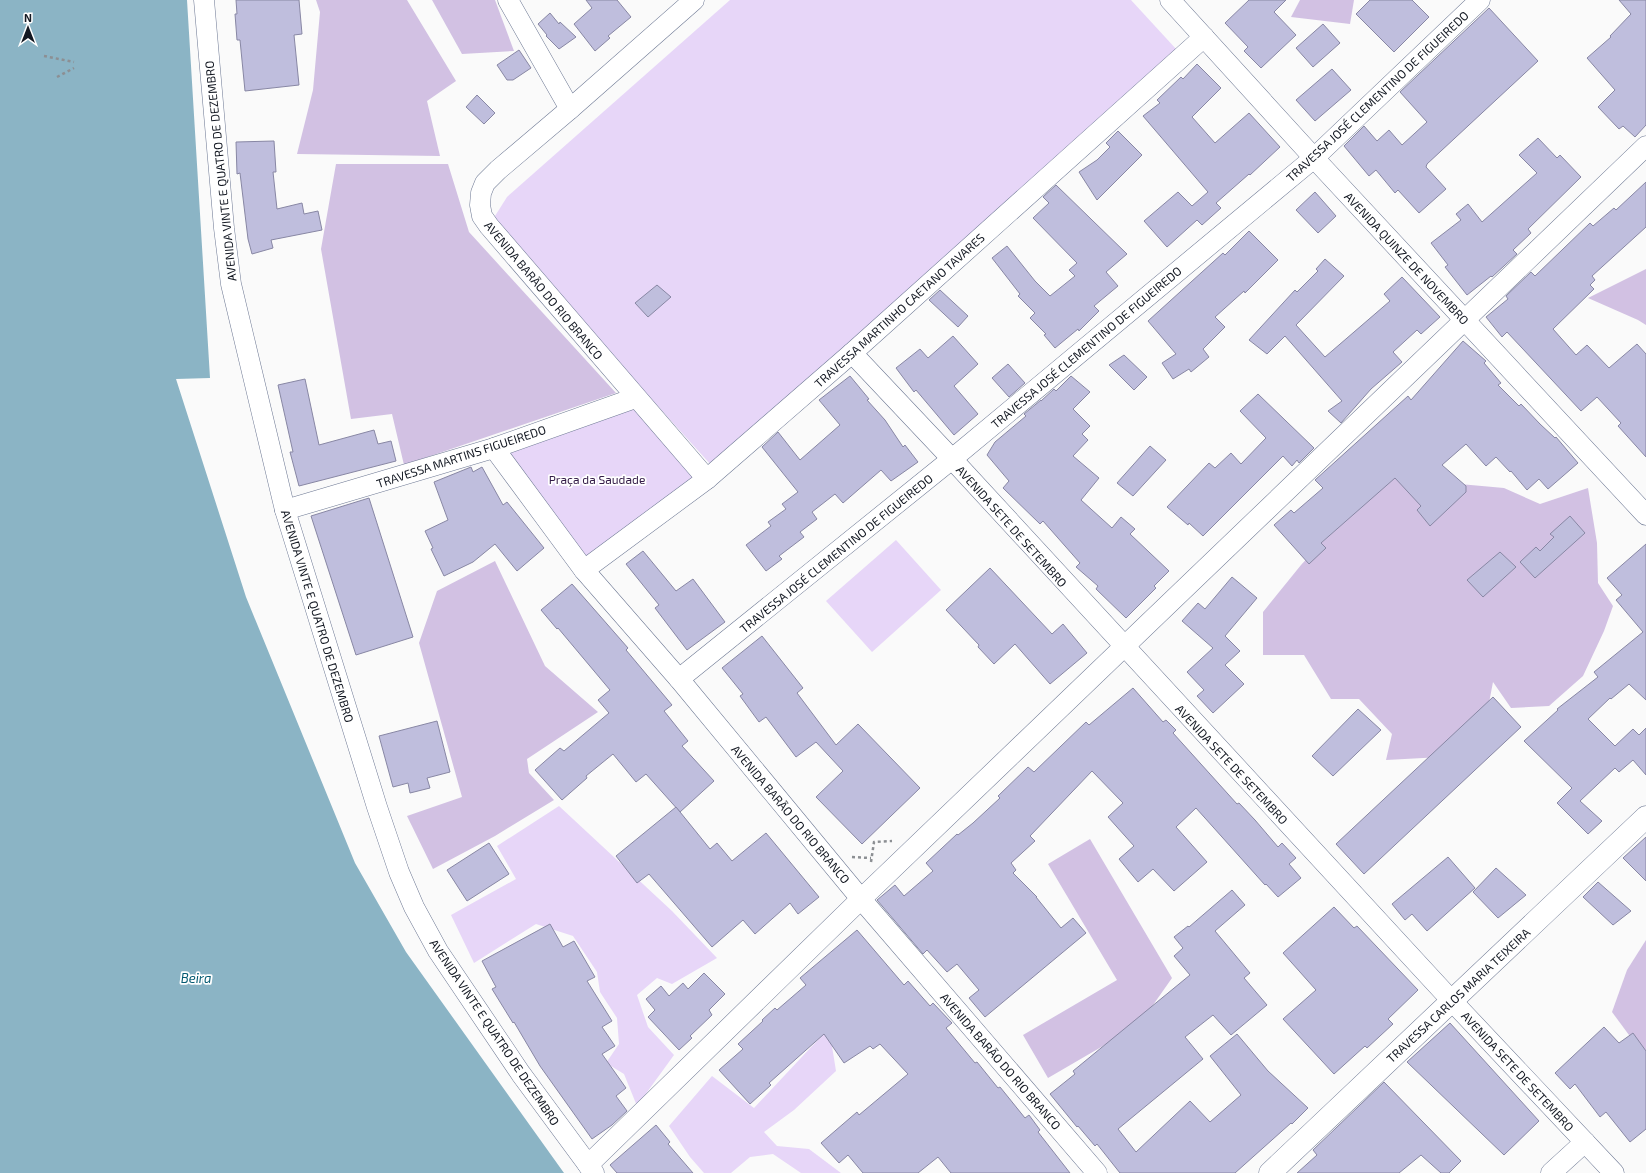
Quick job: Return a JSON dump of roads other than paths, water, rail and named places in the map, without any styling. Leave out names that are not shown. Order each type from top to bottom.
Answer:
[{"type":"street","name":"AVENIDA VINTE E QUATRO DE DEZEMBRO","points":[[204,0],[224,228],[231,284],[285,510],[377,807],[399,872],[414,907],[438,951],[521,1074],[591,1169]]},
{"type":"street","points":[[508,0],[570,109]]},
{"type":"street","name":"AVENIDA BARÃO DO RIO BRANCO","points":[[694,0],[498,170],[485,183],[481,193],[480,205],[482,216],[488,226],[707,479]]},
{"type":"street","name":"AVENIDA QUINZE DE NOVEMBRO","points":[[1170,0],[1314,158],[1646,516]]},
{"type":"street","name":"TRAVESSA JOSÉ CLEMENTINO DE FIGUEIREDO","points":[[680,679],[952,459],[1314,158],[1480,0]]},
{"type":"street","name":"TRAVESSA MARTINHO CAETANO TAVARES","points":[[584,570],[707,479],[852,353],[1204,37]]},
{"type":"street","points":[[591,1169],[861,899],[1646,146]]},
{"type":"street","name":"AVENIDA SETE DE SETEMBRO","points":[[852,353],[952,459],[1124,648],[1452,1001],[1614,1173]]},
{"type":"street","name":"TRAVESSA MARTINS FIGUEIREDO","points":[[285,510],[494,448],[636,398]]},
{"type":"street","name":"AVENIDA BARÃO DO RIO BRANCO","points":[[494,448],[584,570],[680,679],[861,899],[1097,1173]]},
{"type":"street","name":"TRAVESSA CARLOS MARIA TEIXEIRA","points":[[1270,1173],[1646,817]]},
{"type":"street","points":[[1551,1173],[1585,1142]]},
{"type":"water","name":"Beira","points":[[0,0],[187,0],[210,378],[176,379],[246,597],[355,863],[406,952],[564,1173],[0,1173]]},
{"type":"park label","name":"Praça da Saudade","points":[[597,479]]}]
